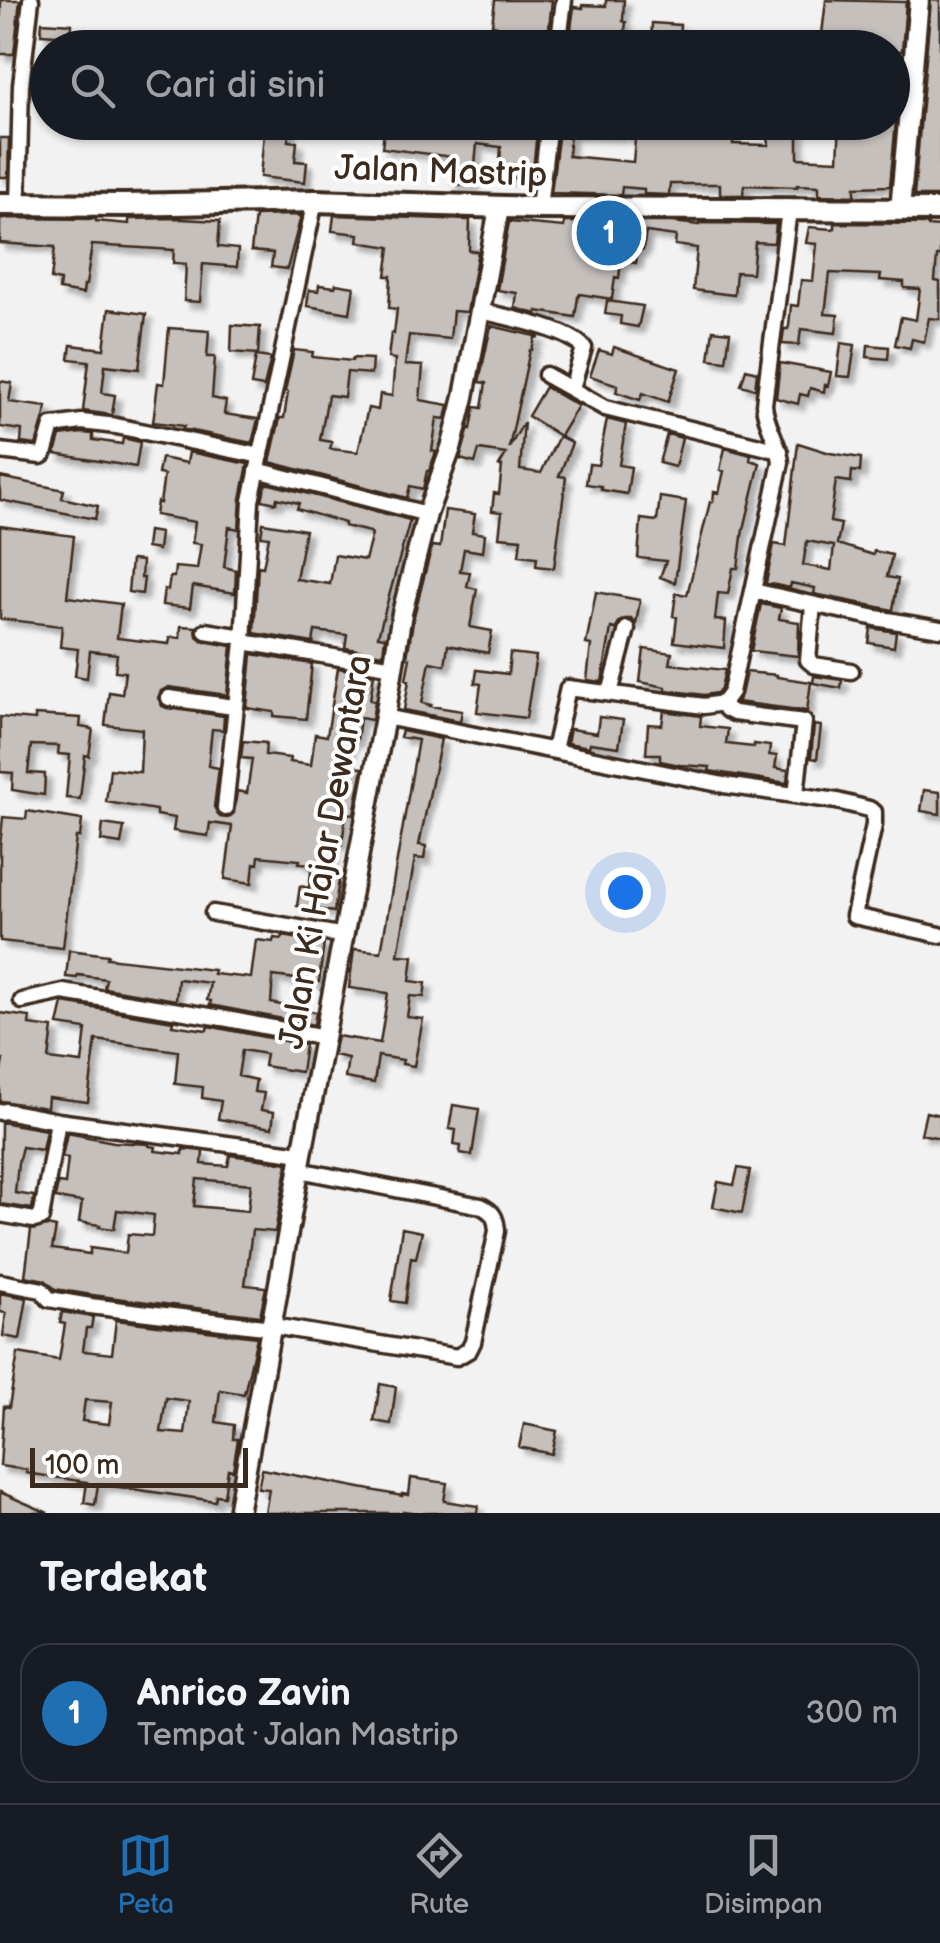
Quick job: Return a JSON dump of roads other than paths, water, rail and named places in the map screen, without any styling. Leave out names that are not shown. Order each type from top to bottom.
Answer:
[{"type":"main road","name":"Jalan Mastrip","points":[[9,205],[315,201],[499,208],[940,210]]},
{"type":"street","points":[[9,205],[31,0]]},
{"type":"street","points":[[560,30],[564,0]]},
{"type":"street","points":[[910,99],[919,0]]},
{"type":"street","points":[[539,208],[547,140]]},
{"type":"street","points":[[900,210],[906,140]]},
{"type":"street","points":[[224,808],[243,640],[249,518],[315,201]]},
{"type":"street","name":"Jalan Ki Hajar Dewantara","points":[[238,1513],[405,599],[427,514],[458,422],[499,208]]},
{"type":"street","points":[[554,750],[568,688],[704,706],[723,704],[728,699],[780,468],[780,450],[768,426],[764,404],[789,210]]},
{"type":"street","points":[[480,310],[580,343],[583,357],[572,388]]},
{"type":"street","points":[[546,375],[606,408],[780,450]]},
{"type":"street","points":[[0,451],[41,456],[52,426],[82,422],[116,426],[259,463],[427,514]]},
{"type":"street","points":[[754,591],[940,629]]},
{"type":"street","points":[[812,604],[810,663],[851,671]]},
{"type":"street","points":[[610,694],[627,629]]},
{"type":"street","points":[[206,630],[394,667]]},
{"type":"street","points":[[170,698],[234,707]]},
{"type":"street","points":[[723,704],[734,712],[804,722],[796,795]]},
{"type":"street","points":[[385,718],[724,785],[869,809],[874,812],[874,826],[854,916],[940,935]]},
{"type":"street","points":[[213,913],[345,936]]},
{"type":"street","points":[[22,1001],[64,992],[325,1038]]},
{"type":"street","points":[[0,1112],[300,1162],[481,1206],[491,1211],[497,1231],[473,1342],[457,1357],[272,1327],[90,1306],[48,1298],[42,1290],[0,1282]]},
{"type":"street","points":[[0,1214],[41,1218],[58,1121]]},
{"type":"place","name":"Anrico Zavin","points":[[609,233]]}]
